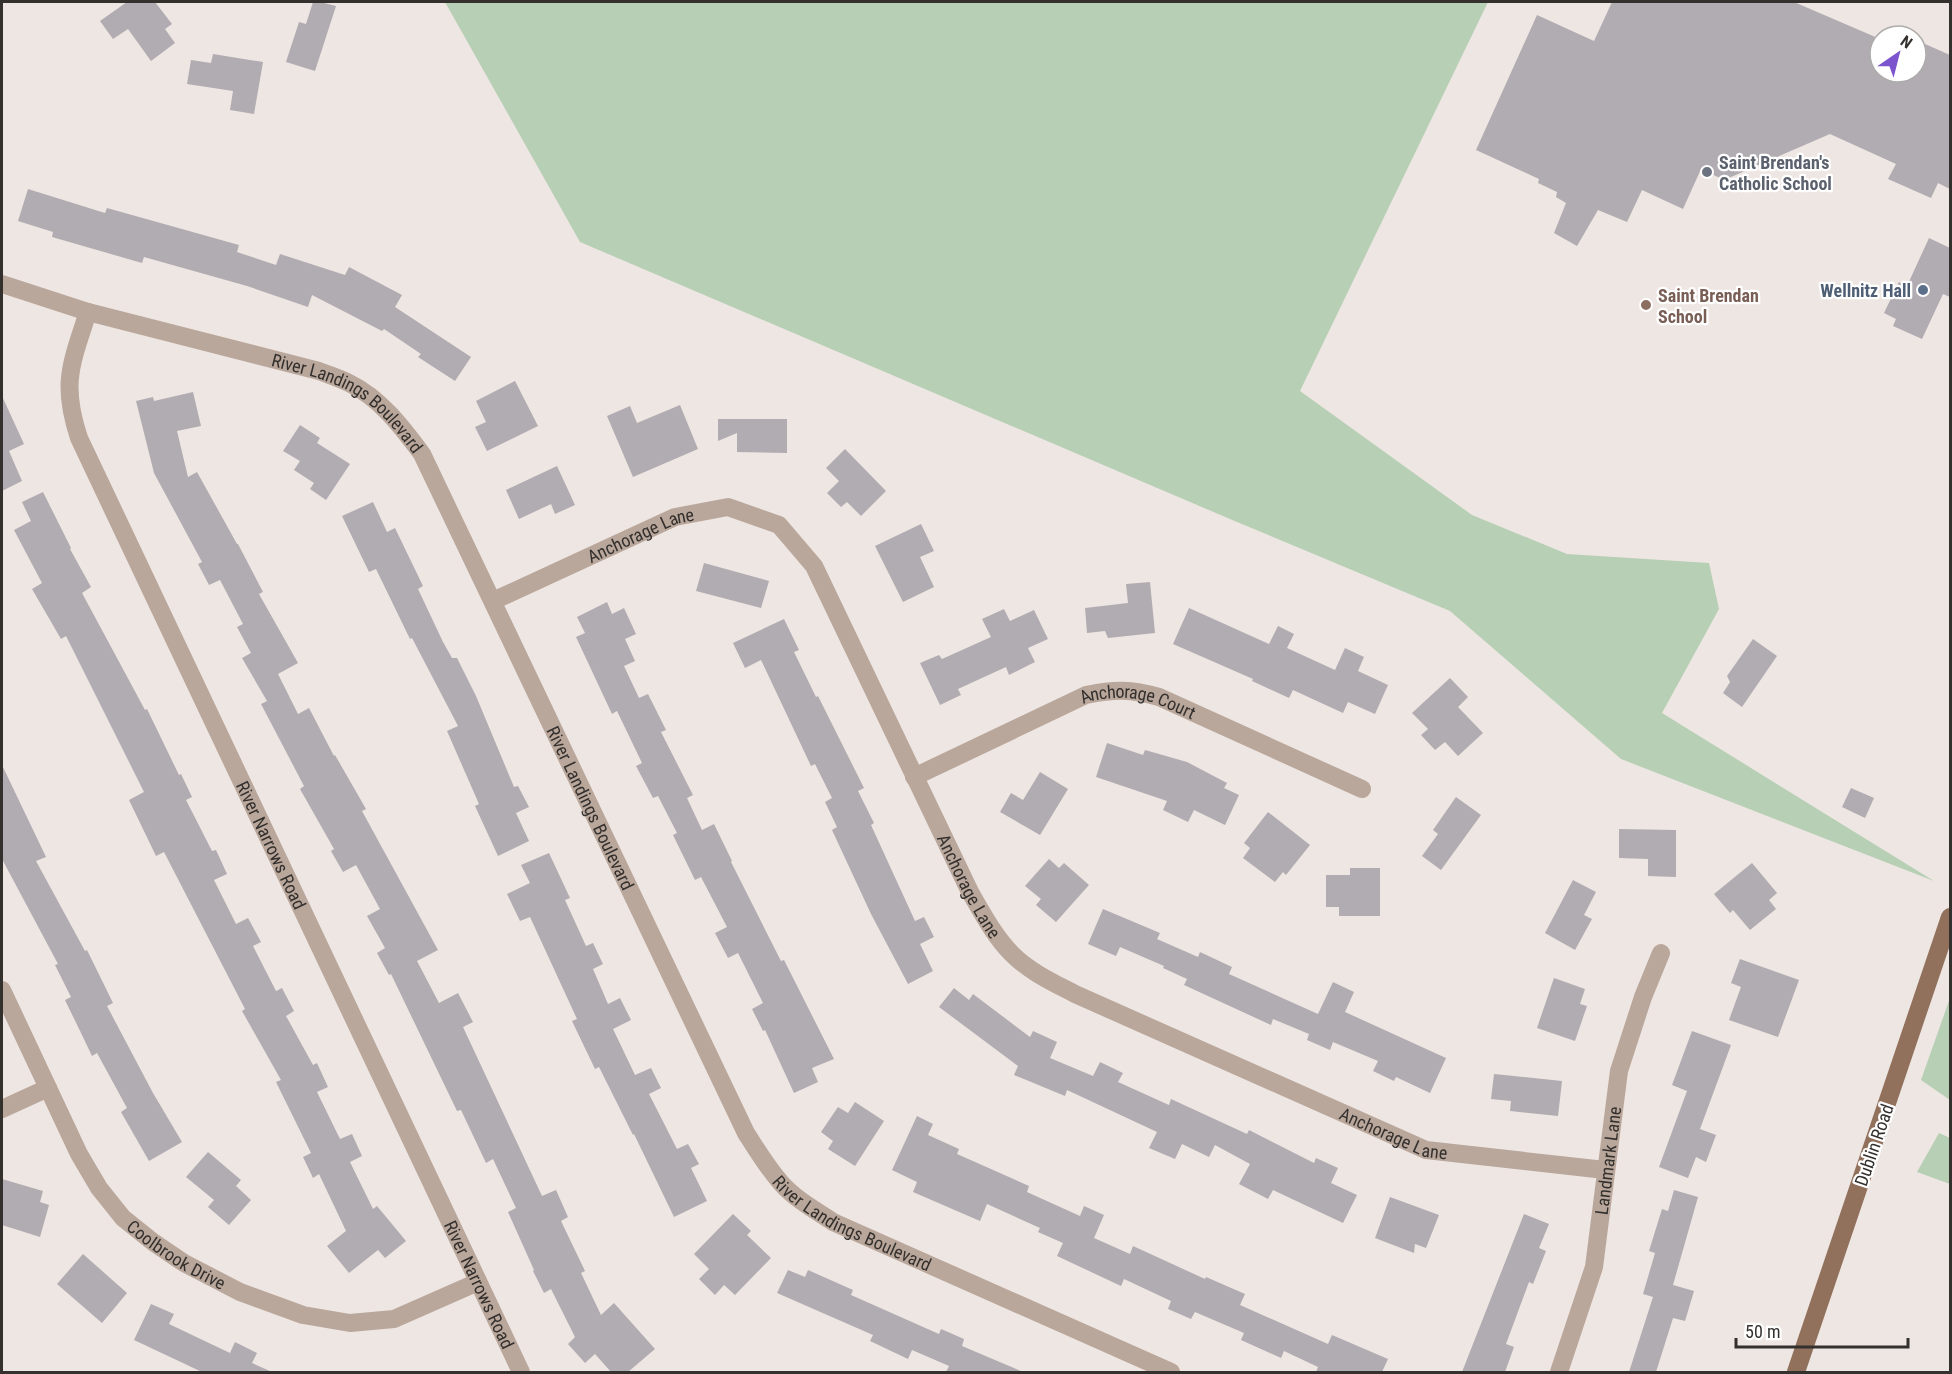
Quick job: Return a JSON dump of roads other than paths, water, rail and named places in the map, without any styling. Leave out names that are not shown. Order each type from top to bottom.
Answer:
[{"type":"main road","name":"Dublin Road","points":[[1796,1372],[1950,917]]},
{"type":"street","name":"River Landings Boulevard","points":[[2,285],[88,312],[319,371],[351,384],[378,403],[402,427],[422,454],[746,1133],[782,1185],[833,1222],[1171,1372]]},
{"type":"street","name":"River Narrows Road","points":[[88,312],[69,372],[68,395],[71,415],[79,438],[521,1372]]},
{"type":"street","name":"Anchorage Lane","points":[[493,601],[675,517],[728,507],[779,525],[814,566],[970,892],[988,922],[1012,954],[1042,976],[1075,994],[1426,1150],[1605,1170]]},
{"type":"street","name":"Anchorage Court","points":[[914,777],[1086,695],[1112,690],[1135,690],[1159,697],[1362,789]]},
{"type":"street","name":"Landmark Lane","points":[[1559,1372],[1594,1267],[1619,1071],[1643,997],[1661,953]]},
{"type":"street","name":"Coolbrook Drive","points":[[2,990],[79,1154],[99,1188],[123,1218],[184,1263],[240,1292],[303,1315],[350,1323],[394,1319],[478,1282]]},
{"type":"street","points":[[2,1109],[48,1088]]},
{"type":"place","name":"Saint Brendan's Catholic School","points":[[1707,172]]},
{"type":"place","name":"Wellnitz Hall","points":[[1923,290]]},
{"type":"place","name":"Saint Brendan School","points":[[1646,305]]}]
